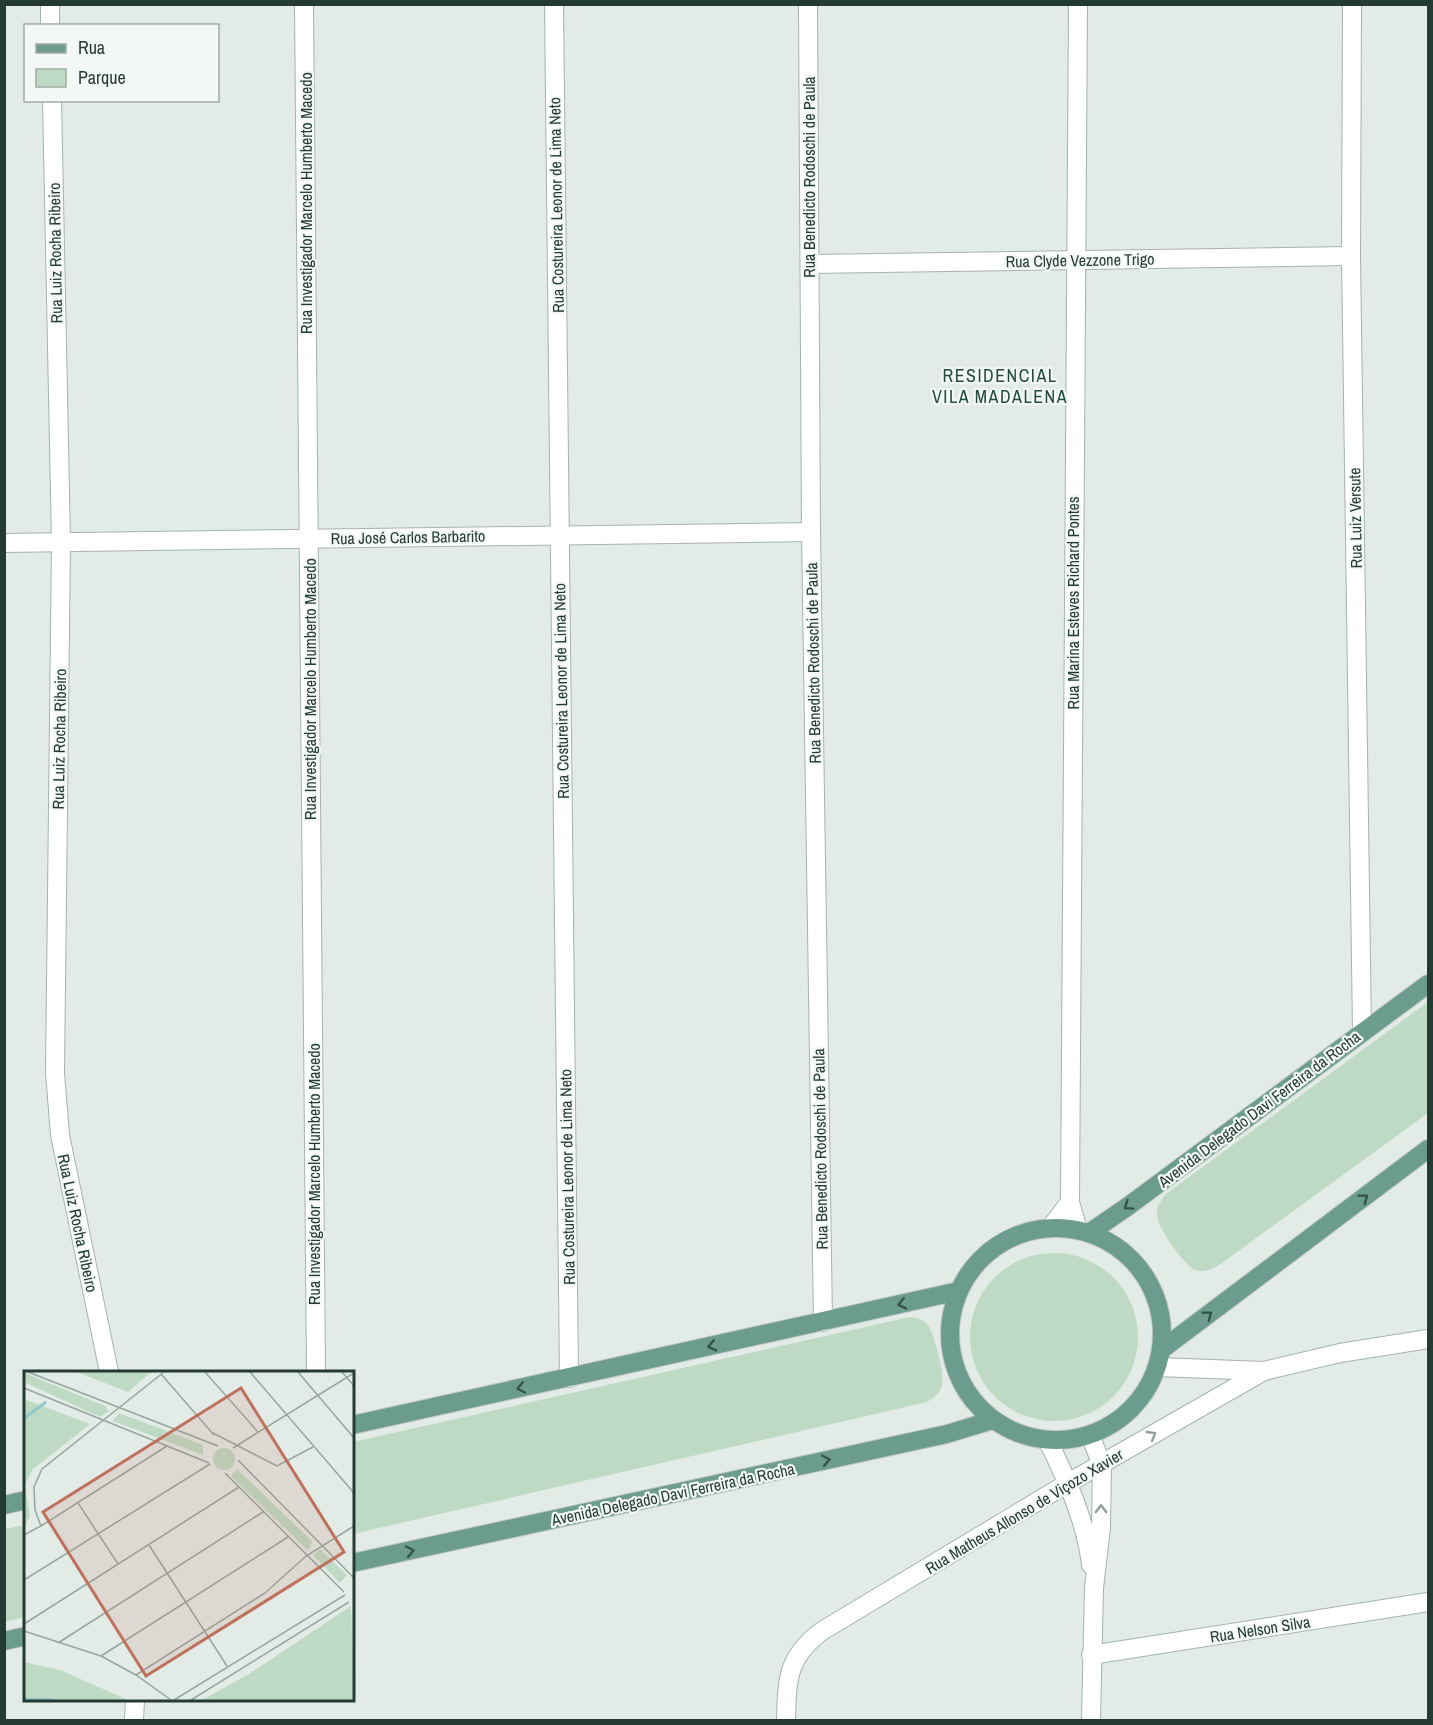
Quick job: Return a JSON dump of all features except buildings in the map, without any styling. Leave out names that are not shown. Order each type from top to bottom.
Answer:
[{"type":"main road","name":"Avenida Delegado Davi Ferreira da Rocha","points":[[1083,1232],[1137,1200],[1428,984]]},
{"type":"main road","points":[[1159,1359],[1428,1149]]},
{"type":"main road","points":[[1050,1228],[1083,1232],[1106,1240],[1122,1251],[1146,1278],[1155,1295],[1160,1313],[1159,1359],[1149,1385],[1138,1402],[1116,1422],[1076,1439],[1048,1441],[1028,1437],[1010,1431],[993,1420],[969,1397],[955,1367],[949,1334],[951,1317],[959,1291],[969,1272],[1005,1241],[1050,1228]]},
{"type":"main road","points":[[354,1425],[959,1291]]},
{"type":"main road","name":"Avenida Delegado Davi Ferreira da Rocha","points":[[354,1563],[947,1434],[993,1420]]},
{"type":"main road","points":[[4,1505],[24,1500]]},
{"type":"main road","points":[[4,1641],[24,1636]]},
{"type":"street","points":[[50,4],[50,24]]},
{"type":"street","name":"Rua Investigador Marcelo Humberto Macedo","points":[[304,4],[316,1371]]},
{"type":"street","name":"Rua Costureira Leonor de Lima Neto","points":[[554,4],[569,1378]]},
{"type":"street","name":"Rua Benedicto Rodoschi de Paula","points":[[808,4],[812,532],[823,1322]]},
{"type":"street","name":"Rua Marina Esteves Richard Pontes","points":[[1078,4],[1070,1202],[1083,1232]]},
{"type":"street","name":"Rua Luiz Versute","points":[[1352,4],[1351,256],[1362,1032]]},
{"type":"street","name":"Rua Luiz Rocha Ribeiro","points":[[52,102],[62,542],[55,1073],[60,1135],[109,1371]]},
{"type":"street","name":"Rua Clyde Vezzone Trigo","points":[[810,264],[1351,256]]},
{"type":"street","name":"Rua José Carlos Barbarito","points":[[4,543],[812,532]]},
{"type":"street","points":[[1050,1228],[1070,1202]]},
{"type":"street","name":"Rua Matheus Allonso de Viçozo Xavier","points":[[786,1720],[789,1681],[794,1661],[806,1644],[822,1631],[1068,1483],[1264,1371],[1340,1353],[1428,1339]]},
{"type":"street","name":"Rua Matheus Allonso de Viçozo Xavier","points":[[1159,1359],[1264,1371]]},
{"type":"street","points":[[1090,1435],[1102,1465],[1101,1528],[1094,1588],[1091,1655],[1091,1720]]},
{"type":"street","points":[[1048,1441],[1068,1483],[1089,1551],[1094,1588]]},
{"type":"street","name":"Rua Nelson Silva","points":[[1091,1655],[1428,1602]]},
{"type":"street","points":[[134,1720],[135,1701]]},
{"type":"green space","points":[[1428,1002],[1428,1113],[1222,1263],[1203,1271],[1190,1267],[1172,1245],[1158,1221],[1157,1209],[1166,1194]]},
{"type":"green space","points":[[1054,1253],[1070,1254],[1086,1259],[1114,1277],[1132,1305],[1137,1321],[1137,1353],[1132,1369],[1114,1397],[1086,1415],[1070,1420],[1054,1421],[1038,1420],[1022,1415],[994,1397],[976,1369],[971,1353],[970,1337],[971,1321],[976,1305],[994,1277],[1022,1259],[1038,1254]]},
{"type":"green space","points":[[910,1317],[921,1320],[930,1328],[936,1344],[943,1380],[936,1395],[927,1402],[354,1534],[354,1442]]},
{"type":"green space","points":[[24,1525],[24,1617],[5,1622],[5,1529]]},
{"type":"district","name":"RESIDENCIAL VILA MADALENA","points":[[1000,385]]}]
